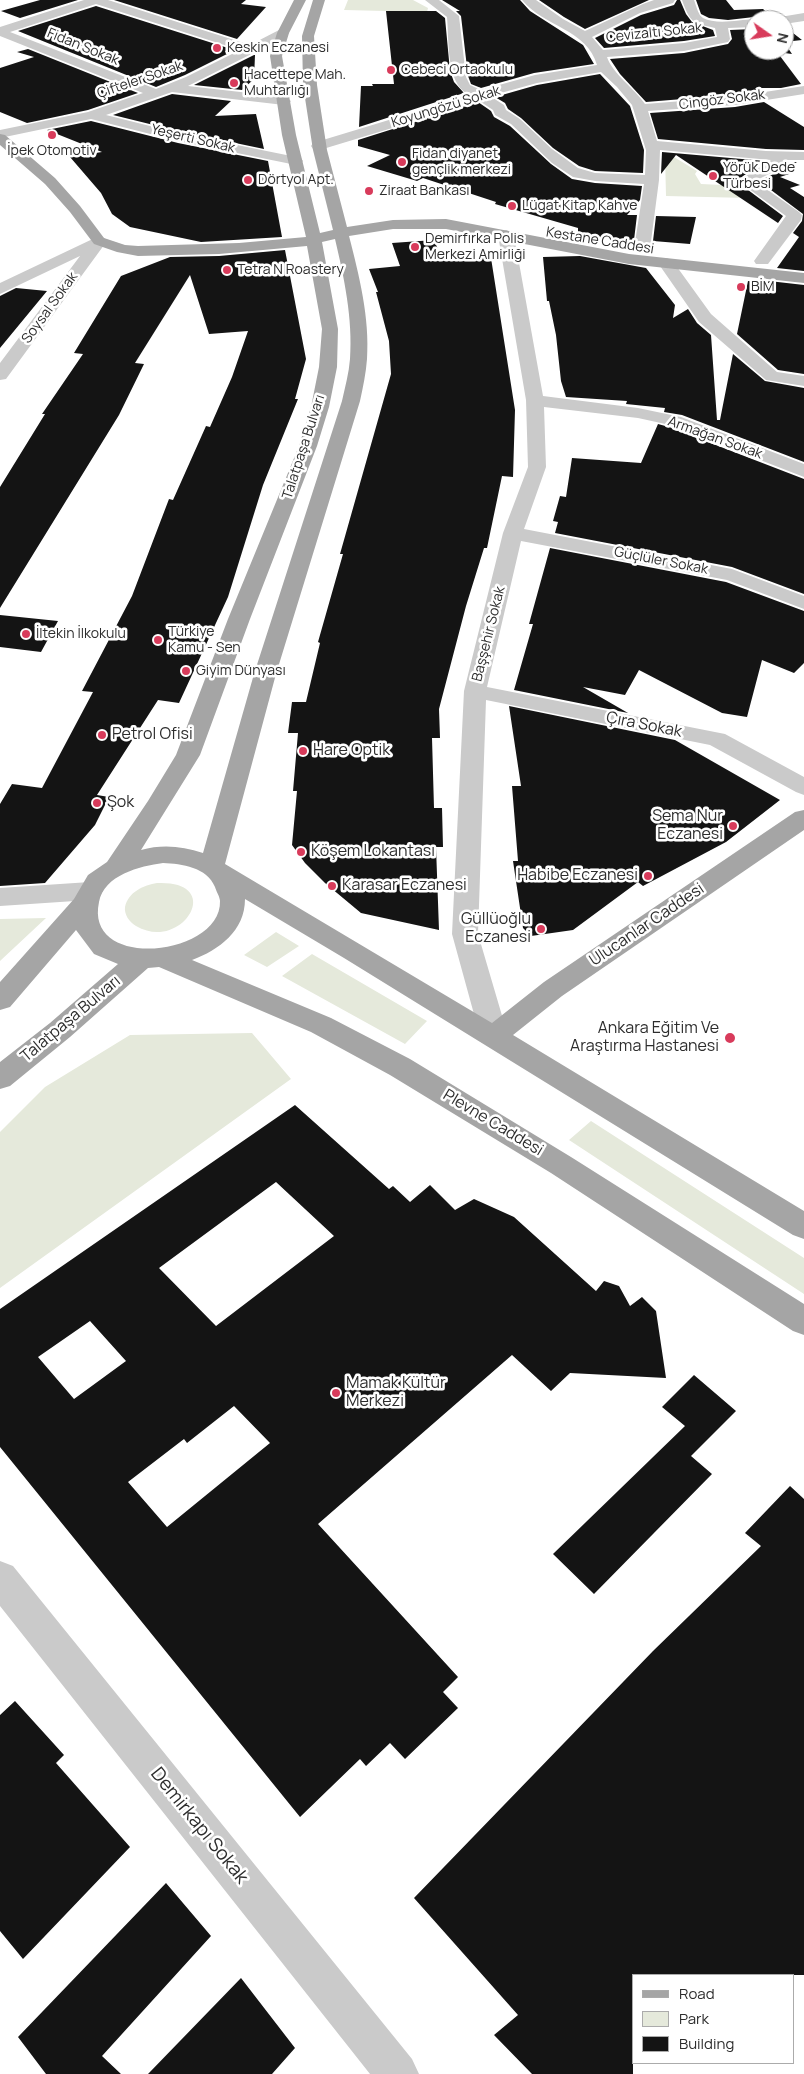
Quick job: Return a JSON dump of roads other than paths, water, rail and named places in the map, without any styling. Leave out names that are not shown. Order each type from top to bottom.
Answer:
[{"type":"main road","name":"Talatpaşa Bulvarı","points":[[117,866],[158,805],[188,755],[239,619],[308,446],[320,407],[328,368],[330,328],[276,56],[283,33],[300,0]]},
{"type":"main road","name":"Talatpaşa Bulvarı","points":[[0,1078],[152,959],[188,953],[208,942],[224,928],[232,912],[233,896],[231,886],[218,870],[265,674],[351,401],[358,369],[360,346],[351,277],[340,227],[318,146],[312,109],[307,48],[308,34],[319,0]]},
{"type":"main road","points":[[0,136],[50,181],[76,209],[99,241],[123,249],[138,251],[262,247],[340,227]]},
{"type":"main road","name":"Kestane Caddesi","points":[[340,227],[358,216],[398,211],[435,211],[606,244],[804,266]]},
{"type":"main road","name":"Kestane Caddesi","points":[[340,227],[428,223],[506,235],[620,257],[804,278]]},
{"type":"main road","name":"Ulucanlar Caddesi","points":[[494,1036],[553,989],[804,818]]},
{"type":"main road","points":[[0,1000],[102,877],[117,866],[136,859],[157,855],[178,855],[218,870],[804,1226]]},
{"type":"main road","points":[[87,897],[84,919],[90,933],[102,945],[120,954],[152,959]]},
{"type":"main road","name":"Plevne Caddesi","points":[[152,959],[321,1025],[400,1067],[561,1165],[804,1321]]},
{"type":"street","points":[[0,31],[96,0],[250,49]]},
{"type":"street","points":[[431,0],[453,16],[460,78],[465,88],[480,95],[499,108],[500,112],[519,124],[521,129],[541,144],[547,153],[576,174],[652,180]]},
{"type":"street","points":[[528,0],[559,22],[586,36],[600,54],[604,68],[622,84],[640,108],[653,145],[652,180],[642,249]]},
{"type":"street","points":[[586,36],[610,22],[637,10],[669,0]]},
{"type":"street","points":[[688,0],[694,16],[700,21],[721,24]]},
{"type":"street","name":"Cevizaltı Sokak","points":[[600,54],[684,47],[724,39],[721,24],[744,23]]},
{"type":"street","name":"Fidan Sokak","points":[[0,31],[154,93]]},
{"type":"street","name":"Çifteler Sokak","points":[[0,136],[91,115],[170,88],[191,80],[283,33]]},
{"type":"street","name":"Koyungözü Sokak","points":[[318,146],[535,79],[604,68]]},
{"type":"street","points":[[170,88],[284,101]]},
{"type":"street","name":"Cingöz Sokak","points":[[640,108],[735,101],[738,99],[804,90]]},
{"type":"street","name":"Yeşerti Sokak","points":[[91,115],[178,137],[296,161]]},
{"type":"street","points":[[653,145],[694,147],[780,157],[804,156]]},
{"type":"street","points":[[762,262],[793,220],[794,215],[746,181],[776,165],[780,157]]},
{"type":"street","name":"Başşehir Sokak","points":[[494,1036],[465,934],[475,690],[514,533],[537,467],[535,400],[506,235]]},
{"type":"street","points":[[0,289],[99,241]]},
{"type":"street","name":"Soysal Sokak","points":[[0,375],[99,241]]},
{"type":"street","points":[[666,263],[705,318],[772,376],[804,381]]},
{"type":"street","name":"Armağan Sokak","points":[[535,400],[638,413],[675,421],[804,471]]},
{"type":"street","name":"Güçlüler Sokak","points":[[514,533],[732,575],[804,603]]},
{"type":"street","name":"Çıra Sokak","points":[[475,690],[717,739],[804,787]]},
{"type":"street","points":[[0,897],[87,897]]},
{"type":"street","name":"Demirkapı Sokak","points":[[0,1578],[397,2074]]},
{"type":"place","name":"Keskin Eczanesi","points":[[217,48]]},
{"type":"place","name":"Cebeci Ortaokulu","points":[[391,70]]},
{"type":"place","name":"Hacettepe Mah. Muhtarlığı","points":[[234,83]]},
{"type":"place","name":"İpek Otomotiv","points":[[52,135]]},
{"type":"place","name":"Fidan diyanet gençlik merkezi","points":[[402,162]]},
{"type":"place","name":"Yörük Dede Türbesi","points":[[713,176]]},
{"type":"place","name":"Dörtyol Apt.","points":[[248,180]]},
{"type":"place","name":"Ziraat Bankası","points":[[369,191]]},
{"type":"place","name":"Lügat Kitap Kahve","points":[[512,206]]},
{"type":"place","name":"Demirfırka Polis Merkezi Amirliği","points":[[415,247]]},
{"type":"place","name":"Tetra N Roastery","points":[[227,270]]},
{"type":"place","name":"BİM","points":[[741,287]]},
{"type":"place","name":"İltekin İlkokulu","points":[[26,634]]},
{"type":"place","name":"Türkiye Kamu - Sen","points":[[158,640]]},
{"type":"place","name":"Giyim Dünyası","points":[[186,671]]},
{"type":"place","name":"Petrol Ofisi","points":[[102,735]]},
{"type":"place","name":"Hare Optik","points":[[303,751]]},
{"type":"place","name":"Şok","points":[[97,803]]},
{"type":"place","name":"Sema Nur Eczanesi","points":[[733,826]]},
{"type":"place","name":"Köşem Lokantası","points":[[301,852]]},
{"type":"place","name":"Habibe Eczanesi","points":[[648,876]]},
{"type":"place","name":"Karasar Eczanesi","points":[[332,886]]},
{"type":"place","name":"Güllüoğlu Eczanesi","points":[[541,929]]},
{"type":"place","name":"Ankara Eğitim Ve Araştırma Hastanesi","points":[[730,1038]]},
{"type":"place","name":"Mamak Kültür Merkezi","points":[[336,1393]]}]
